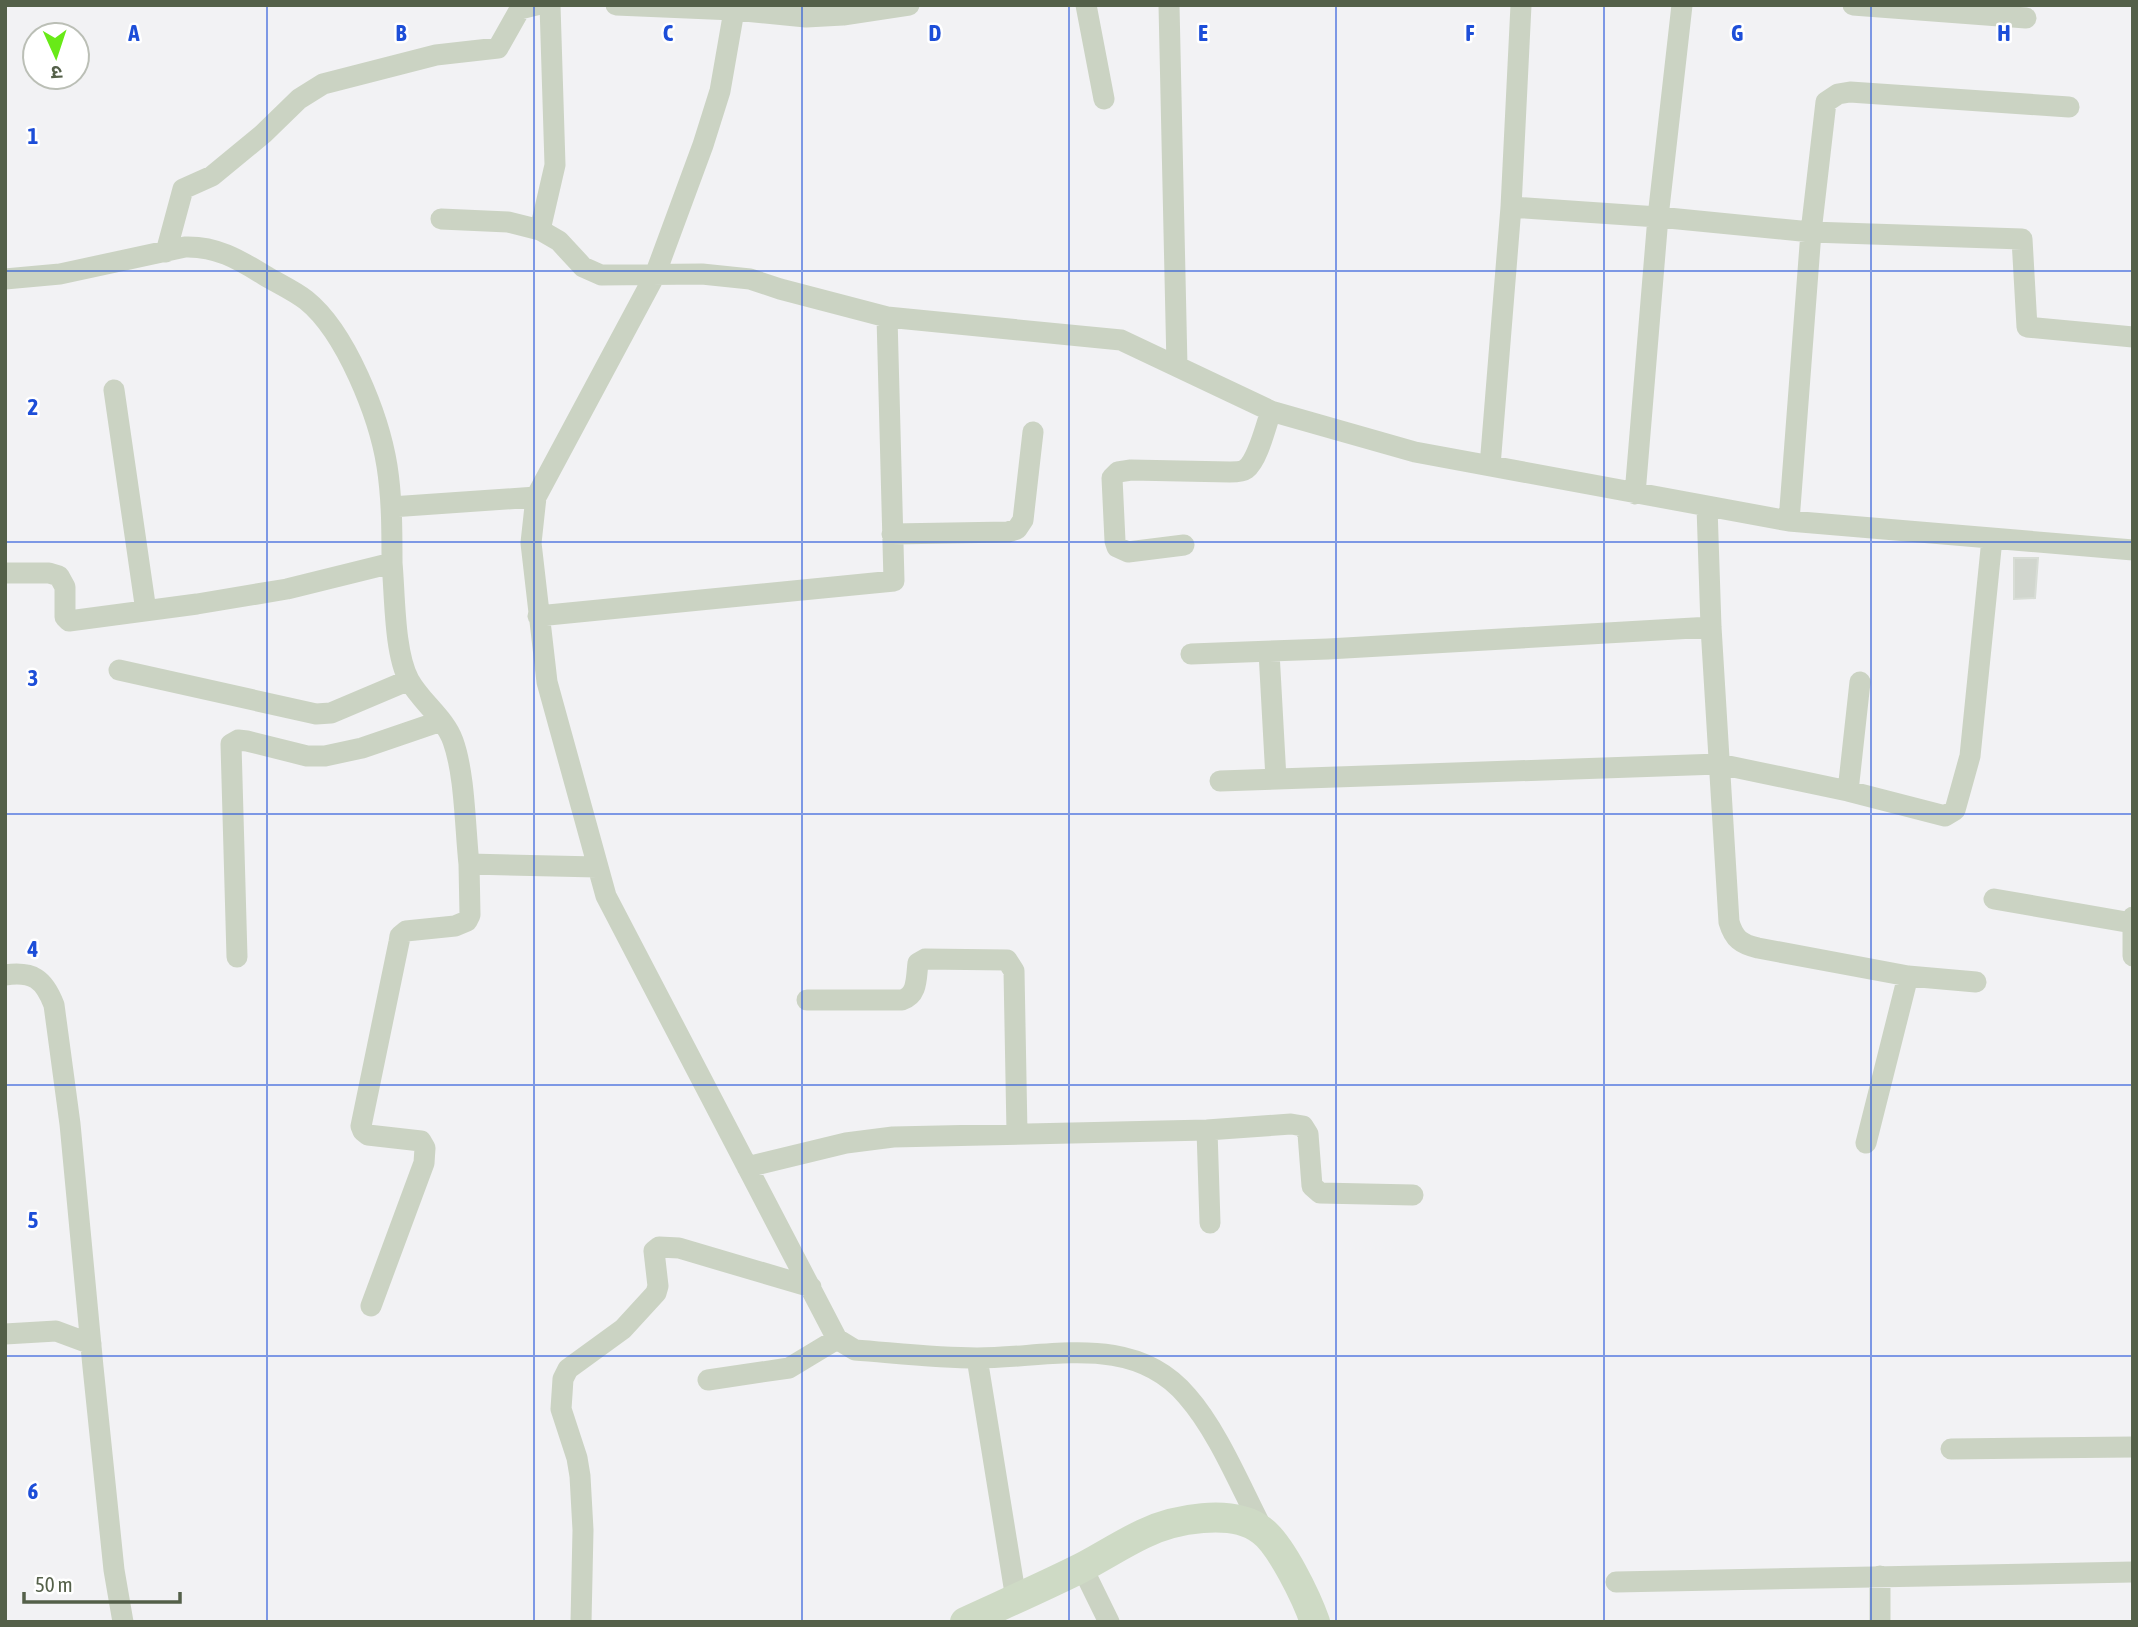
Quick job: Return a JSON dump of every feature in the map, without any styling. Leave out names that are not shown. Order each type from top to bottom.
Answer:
[{"type":"street","points":[[166,251],[183,189],[212,176],[263,134],[299,99],[323,84],[436,55],[498,48],[520,9],[536,5]]},
{"type":"street","points":[[540,230],[555,165],[550,5]]},
{"type":"street","points":[[616,5],[735,8],[806,17],[843,15],[909,5]]},
{"type":"street","points":[[1086,5],[1104,99]]},
{"type":"street","points":[[1168,5],[1177,366]]},
{"type":"street","points":[[1490,466],[1511,207],[1521,5]]},
{"type":"street","points":[[1635,494],[1658,217],[1682,5]]},
{"type":"street","points":[[1853,5],[2026,18]]},
{"type":"street","points":[[735,8],[720,91],[655,275],[536,497],[531,544],[547,682],[606,896],[837,1339],[855,1350],[978,1358],[1100,1352],[1128,1357],[1162,1373],[1186,1394],[1205,1419],[1263,1530],[1302,1591],[1315,1622]]},
{"type":"street","points":[[1789,521],[1811,232],[1826,102],[1832,96],[1850,92],[2069,107]]},
{"type":"street","points":[[1511,207],[1658,217],[1811,232],[2022,239],[2027,327],[2133,337]]},
{"type":"street","points":[[441,219],[508,222],[540,230],[559,241],[592,273],[610,276],[702,274],[750,279],[887,317],[1121,341],[1271,411],[1415,452],[1789,521],[2133,550]]},
{"type":"street","points":[[5,279],[60,274],[166,251],[204,246],[222,252],[305,299],[332,328],[363,388],[387,465],[400,647],[409,680],[452,736],[458,755],[469,864],[470,915],[467,921],[455,926],[406,931],[400,936],[361,1126],[368,1135],[421,1141],[425,1148],[425,1163],[372,1306]]},
{"type":"street","points":[[538,616],[894,581],[887,317]]},
{"type":"street","points":[[114,390],[146,611]]},
{"type":"street","points":[[1184,545],[1128,552],[1117,547],[1112,478],[1118,472],[1131,470],[1243,471],[1249,467],[1256,453],[1271,411]]},
{"type":"street","points":[[892,534],[1017,530],[1023,520],[1033,432]]},
{"type":"street","points":[[391,507],[536,497]]},
{"type":"street","points":[[1707,507],[1719,764],[1729,922],[1733,936],[1742,944],[1758,948],[1908,976],[1976,982]]},
{"type":"street","points":[[1220,781],[1719,764],[1848,791],[1935,816],[1945,816],[1955,810],[1971,742],[1992,538]]},
{"type":"street","points":[[5,573],[49,573],[59,576],[65,587],[66,620],[146,611],[287,589],[392,563]]},
{"type":"street","points":[[1191,654],[1711,627]]},
{"type":"street","points":[[1269,652],[1276,779]]},
{"type":"street","points":[[119,670],[316,714],[331,713],[409,680]]},
{"type":"street","points":[[1848,791],[1860,682]]},
{"type":"street","points":[[237,957],[231,744],[239,740],[247,741],[307,756],[338,754],[441,721]]},
{"type":"street","points":[[469,864],[597,867]]},
{"type":"street","points":[[1994,899],[2132,923]]},
{"type":"street","points":[[2133,917],[2133,957]]},
{"type":"street","points":[[807,1000],[902,1000],[914,993],[918,963],[925,959],[1007,960],[1014,971],[1017,1133]]},
{"type":"street","points":[[5,975],[29,975],[42,982],[54,1005],[70,1124],[114,1570],[122,1622]]},
{"type":"street","points":[[1866,1143],[1908,976]]},
{"type":"street","points":[[747,1167],[870,1139],[1207,1130],[1291,1125],[1303,1126],[1308,1134],[1312,1186],[1320,1193],[1413,1195]]},
{"type":"street","points":[[1207,1130],[1210,1223]]},
{"type":"street","points":[[581,1622],[583,1530],[580,1476],[561,1409],[562,1386],[568,1369],[623,1329],[656,1293],[658,1286],[653,1251],[659,1247],[679,1248],[811,1287]]},
{"type":"street","points":[[5,1334],[56,1331],[91,1345]]},
{"type":"street","points":[[708,1380],[789,1368],[837,1339]]},
{"type":"street","points":[[978,1358],[1016,1599]]},
{"type":"street","points":[[1951,1449],[2133,1447]]},
{"type":"street","points":[[965,1622],[1082,1567],[1145,1533],[1192,1519],[1224,1517],[1246,1522],[1263,1530]]},
{"type":"street","points":[[1082,1567],[1109,1622]]},
{"type":"street","points":[[1616,1582],[2133,1572]]},
{"type":"street","points":[[1880,1576],[1880,1622]]},
{"type":"building","points":[[2014,558],[2038,558],[2035,598],[2014,599]]}]
